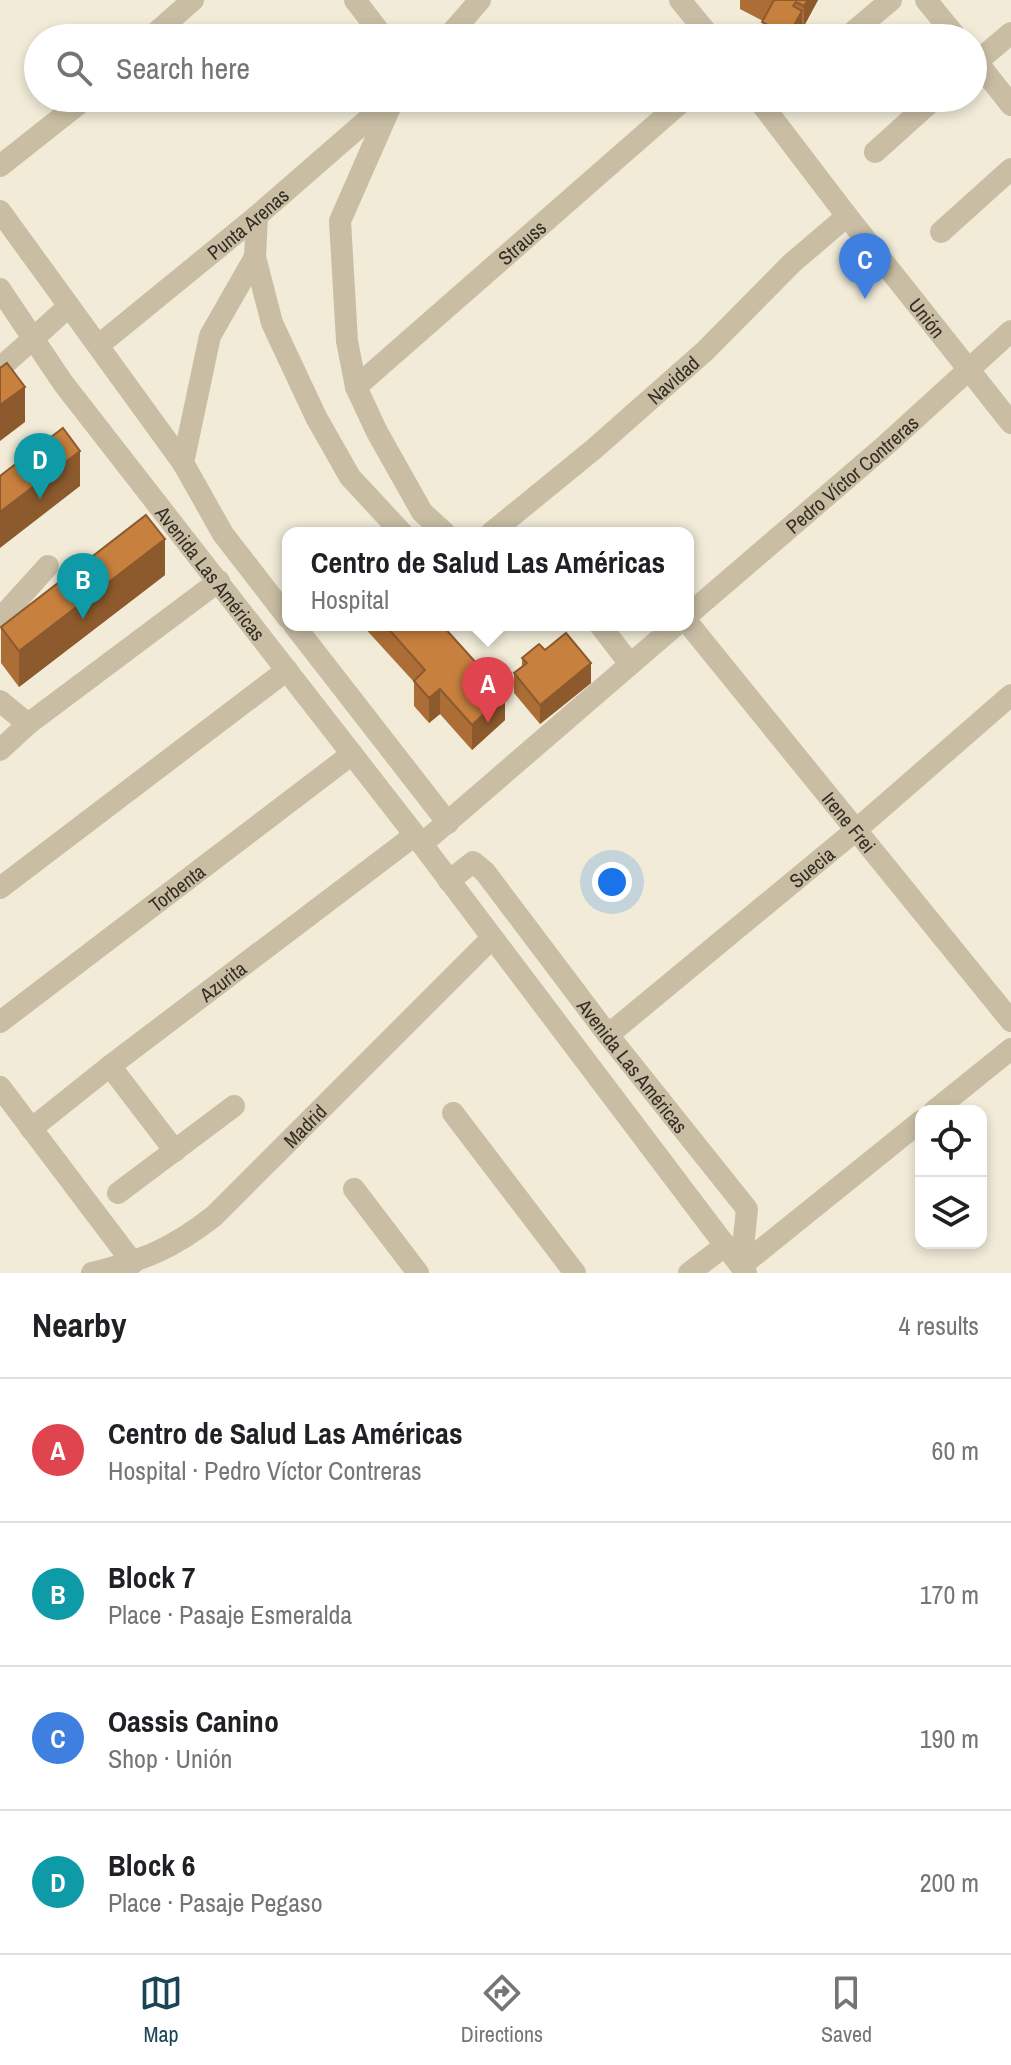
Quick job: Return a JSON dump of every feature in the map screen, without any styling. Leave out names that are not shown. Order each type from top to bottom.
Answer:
[{"type":"street","points":[[166,24],[193,0]]},
{"type":"street","points":[[355,0],[373,24]]},
{"type":"street","points":[[459,24],[480,0]]},
{"type":"street","points":[[680,0],[700,24]]},
{"type":"street","points":[[863,24],[891,0]]},
{"type":"street","points":[[926,0],[946,24]]},
{"type":"street","points":[[987,51],[1011,33]]},
{"type":"street","points":[[987,76],[1011,105]]},
{"type":"street","points":[[0,166],[68,112]]},
{"type":"street","name":"Punta Arenas","points":[[99,345],[257,216],[377,112]]},
{"type":"street","points":[[387,112],[340,221],[347,341],[356,387],[377,432],[422,512],[438,527]]},
{"type":"street","name":"Strauss","points":[[356,387],[670,112]]},
{"type":"street","name":"Unión","points":[[768,112],[1011,423]]},
{"type":"street","points":[[875,152],[919,112]]},
{"type":"street","points":[[941,232],[1011,169]]},
{"type":"street","name":"Avenida Las Américas","points":[[0,211],[183,463],[223,534],[282,610]]},
{"type":"street","points":[[257,216],[255,257],[272,323],[316,417],[350,477],[396,527]]},
{"type":"street","name":"Navidad","points":[[498,527],[594,449],[705,351],[792,263],[847,216]]},
{"type":"street","points":[[183,463],[210,336],[255,257]]},
{"type":"street","name":"Avenida Las Américas","points":[[0,289],[63,383],[352,754],[743,1269]]},
{"type":"street","points":[[0,368],[69,306]]},
{"type":"street","name":"Pedro Víctor Contreras","points":[[694,610],[875,454],[1011,331]]},
{"type":"street","points":[[0,619],[48,566]]},
{"type":"street","points":[[0,750],[28,724],[219,581]]},
{"type":"street","name":"Irene Frei","points":[[694,630],[1011,1021]]},
{"type":"street","name":"Avenida Las Américas","points":[[299,631],[448,823]]},
{"type":"street","points":[[605,631],[630,664]]},
{"type":"street","points":[[418,840],[448,823],[669,631]]},
{"type":"street","points":[[0,888],[287,670]]},
{"type":"street","name":"Suecia","points":[[608,1035],[856,830],[1011,695]]},
{"type":"street","points":[[0,701],[28,724]]},
{"type":"street","name":"Torbenta","points":[[0,1022],[352,754]]},
{"type":"street","name":"Azurita","points":[[31,1129],[110,1066],[418,840]]},
{"type":"street","name":"Avenida Las Américas","points":[[449,881],[473,862],[485,872],[608,1035],[747,1209],[743,1269]]},
{"type":"street","name":"Madrid","points":[[92,1273],[152,1256],[188,1237],[214,1216],[492,938]]},
{"type":"street","points":[[941,1105],[1011,1049]]},
{"type":"street","points":[[110,1066],[175,1151]]},
{"type":"street","points":[[0,1087],[133,1263]]},
{"type":"street","points":[[118,1193],[234,1106]]},
{"type":"street","points":[[453,1113],[575,1273]]},
{"type":"street","points":[[743,1269],[915,1126]]},
{"type":"street","points":[[354,1189],[418,1273]]},
{"type":"street","points":[[689,1273],[726,1245]]},
{"type":"building","points":[[774,0],[808,0],[804,6],[796,2],[793,6],[802,11],[795,24],[762,22]]},
{"type":"building","points":[[7,363],[25,387],[0,405],[0,368]]},
{"type":"building","points":[[63,428],[80,451],[0,512],[0,476]]},
{"type":"building","points":[[146,515],[165,539],[19,651],[1,627]]},
{"type":"building","points":[[390,631],[447,631],[505,695],[472,725],[440,689],[429,698],[414,681],[425,670]]},
{"type":"building","points":[[566,633],[591,663],[540,705],[514,673],[527,663],[522,658],[539,644],[545,650]]},
{"type":"place","name":"Oassis Canino","points":[[865,299]]},
{"type":"place","name":"Block 6","points":[[40,499]]},
{"type":"place","name":"Block 7","points":[[83,619]]},
{"type":"place","name":"Centro de Salud Las Américas","points":[[488,723]]}]
